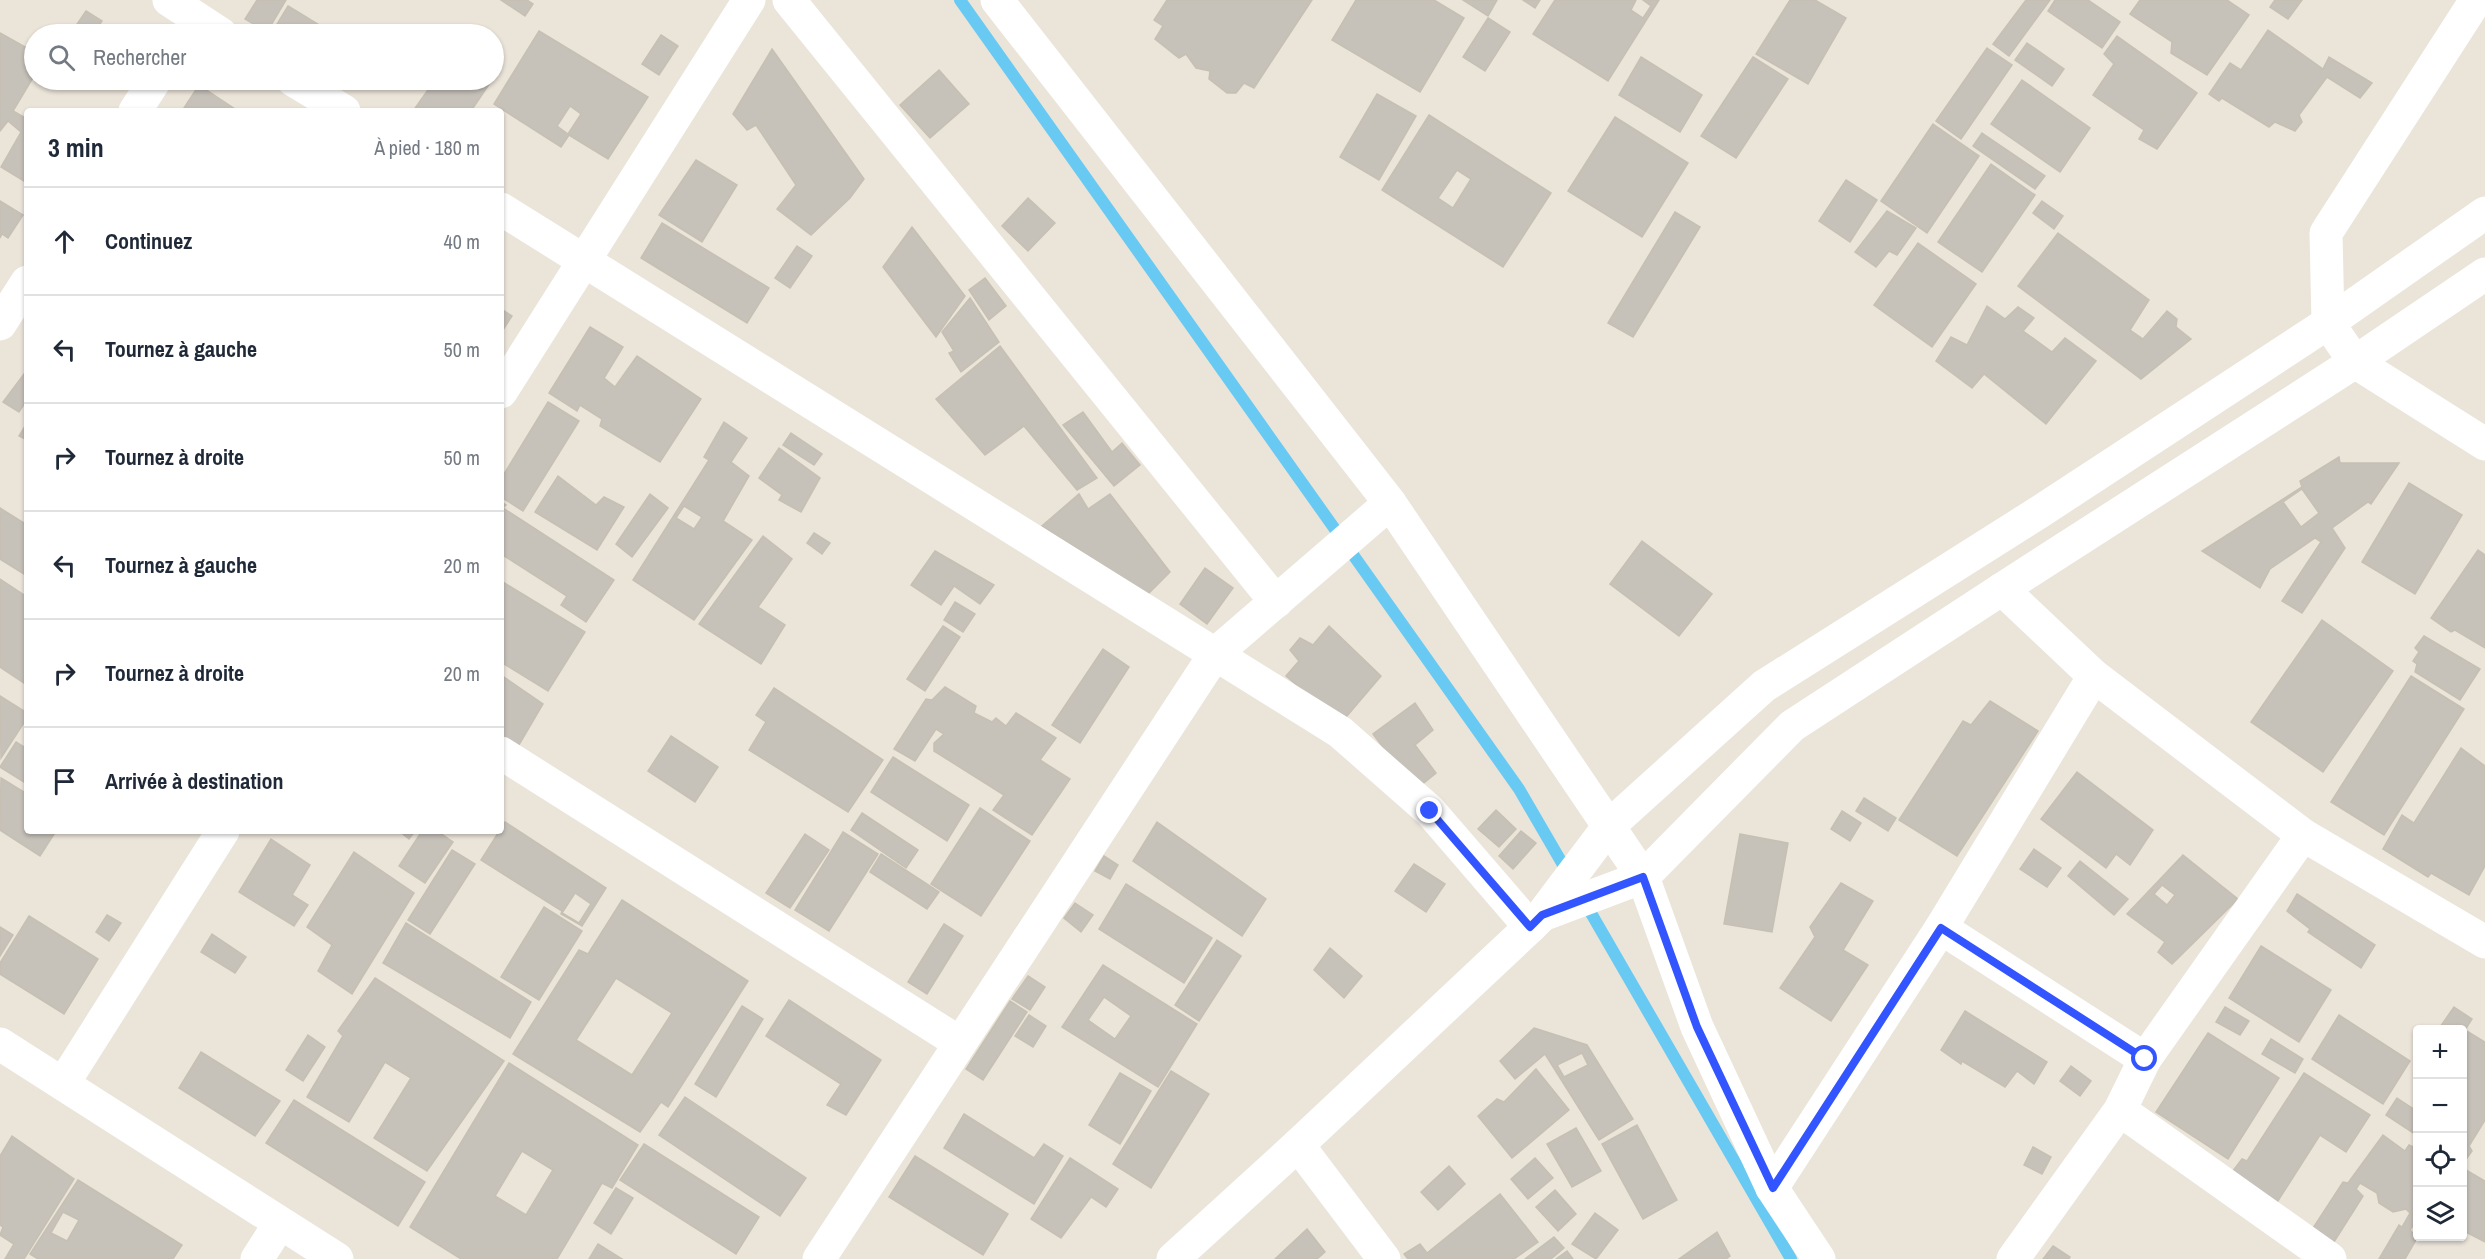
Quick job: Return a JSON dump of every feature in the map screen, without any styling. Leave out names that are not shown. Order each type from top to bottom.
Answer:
[{"type":"street","points":[[504,387],[749,0]]},
{"type":"street","points":[[789,0],[1276,602]]},
{"type":"street","points":[[997,0],[1390,503],[1643,877],[1697,1027],[1773,1188],[1819,1259]]},
{"type":"street","points":[[2476,0],[2326,233],[2328,323],[2355,362],[2485,444]]},
{"type":"street","points":[[188,13],[205,24]]},
{"type":"street","points":[[137,108],[149,90]]},
{"type":"street","points":[[310,90],[339,108]]},
{"type":"street","points":[[504,211],[1340,732],[1430,811],[1536,921]]},
{"type":"street","points":[[1173,1259],[1536,921],[1609,826],[1764,686],[2041,511],[2328,323],[2485,213]]},
{"type":"street","points":[[1536,921],[1643,877],[1792,726],[2355,362],[2485,274]]},
{"type":"street","points":[[0,324],[24,287]]},
{"type":"street","points":[[819,1259],[1215,654],[1390,503]]},
{"type":"street","points":[[2002,589],[2094,676],[2303,835],[2485,942]]},
{"type":"street","points":[[1773,1188],[1941,928],[2094,676]]},
{"type":"street","points":[[504,755],[960,1043]]},
{"type":"street","points":[[63,1084],[221,834]]},
{"type":"street","points":[[2013,1259],[2120,1110],[2145,1059],[2303,835]]},
{"type":"street","points":[[1941,928],[2145,1059]]},
{"type":"street","points":[[0,1044],[337,1259]]},
{"type":"street","points":[[2120,1110],[2330,1259]]},
{"type":"street","points":[[1298,1145],[1384,1259]]},
{"type":"street","points":[[257,1259],[280,1223]]},
{"type":"building","points":[[257,0],[286,0],[272,24],[253,24],[245,19]]},
{"type":"building","points":[[501,0],[527,0],[533,4],[525,16]]},
{"type":"building","points":[[1167,0],[1312,0],[1254,88],[1244,83],[1236,93],[1227,93],[1209,79],[1210,71],[1196,68],[1186,54],[1179,58],[1155,39],[1163,26],[1154,20]]},
{"type":"building","points":[[1356,0],[1434,0],[1464,18],[1420,92],[1332,40]]},
{"type":"building","points":[[1463,0],[1497,0],[1488,16]]},
{"type":"building","points":[[1523,0],[1540,0],[1535,8]]},
{"type":"building","points":[[1555,0],[1636,0],[1631,10],[1643,18],[1651,6],[1643,0],[1659,0],[1608,81],[1533,34]]},
{"type":"building","points":[[1790,0],[1815,0],[1846,18],[1808,84],[1756,54]]},
{"type":"building","points":[[2026,0],[2050,0],[2009,56],[1993,44]]},
{"type":"building","points":[[2055,0],[2088,0],[2120,22],[2102,48],[2048,11]]},
{"type":"building","points":[[2140,0],[2227,0],[2249,15],[2207,75],[2171,53],[2172,42],[2130,14]]},
{"type":"building","points":[[2275,0],[2302,0],[2288,19],[2270,7]]},
{"type":"building","points":[[288,6],[318,24],[277,24]]},
{"type":"building","points":[[86,11],[102,21],[100,24],[77,24]]},
{"type":"building","points":[[1488,18],[1510,32],[1485,71],[1463,57]]},
{"type":"building","points":[[2268,30],[2323,69],[2329,57],[2372,83],[2360,98],[2327,77],[2299,115],[2302,122],[2295,131],[2275,122],[2269,127],[2222,98],[2219,101],[2209,94],[2230,63],[2241,70]]},
{"type":"building","points":[[539,31],[648,97],[608,159],[569,135],[561,147],[504,110],[504,108],[494,104]],"holes":[[[570,106],[581,114],[568,134],[557,126]]]},
{"type":"building","points":[[0,33],[24,46],[26,90],[13,111],[24,117],[24,181],[1,167],[21,132],[8,121],[0,131]]},
{"type":"building","points":[[661,35],[678,46],[659,75],[642,64]]},
{"type":"building","points":[[2117,36],[2197,93],[2157,149],[2139,139],[2144,130],[2093,95],[2114,64],[2104,54]]},
{"type":"building","points":[[2027,43],[2064,69],[2052,86],[2015,60]]},
{"type":"building","points":[[1987,48],[2012,65],[1961,139],[1936,121]]},
{"type":"building","points":[[772,49],[864,179],[850,198],[811,235],[777,209],[796,185],[756,125],[747,130],[733,114]]},
{"type":"building","points":[[1641,57],[1702,95],[1680,132],[1619,95]]},
{"type":"building","points":[[1753,57],[1788,79],[1736,158],[1701,136]]},
{"type":"building","points":[[939,70],[969,104],[930,138],[900,105]]},
{"type":"building","points":[[2022,80],[2090,128],[2060,172],[1991,124]]},
{"type":"building","points":[[196,90],[206,90],[234,108],[184,108]]},
{"type":"building","points":[[428,90],[485,90],[473,108],[415,108]]},
{"type":"building","points":[[1377,94],[1416,116],[1379,180],[1340,157]]},
{"type":"building","points":[[1429,115],[1551,193],[1503,267],[1382,190]],"holes":[[[1457,170],[1471,179],[1453,208],[1438,198]]]},
{"type":"building","points":[[1615,117],[1688,163],[1642,237],[1568,191]]},
{"type":"building","points":[[1933,124],[1979,156],[1927,233],[1881,201]]},
{"type":"building","points":[[1982,133],[2045,176],[2035,189],[1973,146]]},
{"type":"building","points":[[696,160],[737,185],[702,242],[659,215]]},
{"type":"building","points":[[1991,164],[2035,195],[1982,272],[1938,242]]},
{"type":"building","points":[[1846,180],[1877,200],[1850,242],[1819,221]]},
{"type":"building","points":[[1028,198],[1055,223],[1028,251],[1002,226]]},
{"type":"building","points":[[0,201],[23,215],[8,238],[2,234],[0,238]]},
{"type":"building","points":[[2042,201],[2063,216],[2054,229],[2033,213]]},
{"type":"building","points":[[1887,211],[1916,228],[1897,255],[1889,251],[1876,267],[1855,252]]},
{"type":"building","points":[[1675,212],[1700,227],[1633,337],[1608,323]]},
{"type":"building","points":[[662,223],[769,288],[747,323],[641,258]]},
{"type":"building","points":[[912,227],[965,296],[936,337],[883,267]]},
{"type":"building","points":[[2058,233],[2149,300],[2130,330],[2143,339],[2167,311],[2177,319],[2176,327],[2191,339],[2141,379],[2018,286]]},
{"type":"building","points":[[1918,243],[1976,284],[1932,347],[1874,305]]},
{"type":"building","points":[[797,246],[812,256],[790,288],[775,278]]},
{"type":"building","points":[[985,278],[1006,306],[989,320],[969,290]]},
{"type":"building","points":[[970,298],[999,342],[961,372],[949,353],[954,351],[942,332]]},
{"type":"building","points":[[1987,306],[2005,319],[2018,307],[2034,318],[2023,331],[2052,352],[2065,338],[2096,361],[2046,424],[1984,374],[1972,388],[1936,361],[1951,337],[1967,345]]},
{"type":"building","points":[[504,311],[512,316],[504,328]]},
{"type":"building","points":[[590,327],[623,347],[604,378],[615,387],[637,356],[701,399],[660,462],[600,426],[602,419],[580,405],[577,411],[549,393]]},
{"type":"building","points":[[1000,346],[1097,478],[1077,490],[1024,426],[985,455],[936,399]]},
{"type":"building","points":[[24,374],[24,404],[19,412],[3,402]]},
{"type":"building","points":[[548,402],[579,421],[523,511],[504,499],[504,474]]},
{"type":"building","points":[[1083,412],[1112,452],[1122,443],[1140,465],[1114,486],[1063,425]]},
{"type":"building","points":[[724,422],[747,438],[731,462],[749,476],[723,521],[752,540],[694,620],[633,580],[709,460],[704,457]],"holes":[[[684,506],[702,517],[694,529],[676,518]]]},
{"type":"building","points":[[24,428],[24,438],[19,436]]},
{"type":"building","points":[[791,433],[822,454],[814,465],[783,445]]},
{"type":"building","points":[[779,448],[820,478],[801,512],[779,500],[782,495],[759,478]]},
{"type":"building","points":[[2339,457],[2340,463],[2399,463],[2371,504],[2368,502],[2332,528],[2345,548],[2302,613],[2282,601],[2321,542],[2315,538],[2270,569],[2260,588],[2202,551],[2302,487],[2300,481]],"holes":[[[2302,489],[2319,513],[2301,527],[2283,502]]]},
{"type":"building","points":[[558,476],[596,505],[604,497],[624,507],[597,550],[535,512]]},
{"type":"building","points":[[2409,483],[2462,515],[2415,594],[2362,562]]},
{"type":"building","points":[[650,494],[668,508],[632,557],[616,544]]},
{"type":"building","points":[[1079,494],[1088,509],[1110,494],[1170,572],[1148,594],[1042,526]]},
{"type":"building","points":[[0,508],[24,523],[24,574],[0,559]]},
{"type":"building","points":[[504,509],[614,580],[586,622],[561,605],[567,596],[504,556]]},
{"type":"building","points":[[814,533],[830,543],[822,554],[807,543]]},
{"type":"building","points":[[763,536],[792,559],[758,607],[785,625],[761,664],[699,624]]},
{"type":"building","points":[[1642,541],[1712,594],[1679,636],[1610,584]]},
{"type":"building","points":[[2478,550],[2485,555],[2485,648],[2455,630],[2451,632],[2431,618]]},
{"type":"building","points":[[935,551],[994,585],[980,604],[954,586],[941,605],[911,585]]},
{"type":"building","points":[[1205,568],[1233,588],[1207,624],[1180,604]]},
{"type":"building","points":[[0,579],[24,595],[24,683],[0,667]]},
{"type":"building","points":[[504,583],[585,632],[548,691],[504,664]]},
{"type":"building","points":[[955,602],[975,614],[963,632],[944,620]]},
{"type":"building","points":[[2322,620],[2393,671],[2323,772],[2251,722]]},
{"type":"building","points":[[943,626],[960,637],[925,691],[907,679]]},
{"type":"building","points":[[1329,626],[1381,676],[1341,723],[1286,676],[1299,661],[1290,650],[1300,638],[1313,645]]},
{"type":"building","points":[[2424,636],[2480,669],[2460,700],[2415,672],[2417,664],[2413,661],[2419,652],[2415,648]]},
{"type":"building","points":[[1103,649],[1129,667],[1080,743],[1052,725]]},
{"type":"building","points":[[2411,676],[2464,709],[2384,835],[2331,802]]},
{"type":"building","points":[[504,677],[543,704],[516,750],[504,742]]},
{"type":"building","points":[[945,687],[976,706],[974,713],[992,722],[996,718],[1006,726],[1016,713],[1056,738],[1040,760],[1070,779],[1032,835],[993,810],[1004,795],[934,751],[934,743],[944,734],[936,729],[915,761],[894,749],[926,699],[932,700]]},
{"type":"building","points":[[774,688],[883,760],[848,812],[749,750],[766,722],[756,715]]},
{"type":"building","points":[[0,696],[24,711],[24,723],[1,758]]},
{"type":"building","points":[[1990,701],[2038,731],[1957,856],[1899,820],[1963,721],[1971,725]]},
{"type":"building","points":[[1415,703],[1433,730],[1415,745],[1436,773],[1415,790],[1373,734]]},
{"type":"building","points":[[671,736],[718,767],[695,802],[648,771]]},
{"type":"building","points":[[16,742],[24,747],[24,782],[0,767]]},
{"type":"building","points":[[2461,748],[2485,766],[2485,866],[2469,895],[2431,873],[2428,877],[2383,849],[2402,815],[2414,823]]},
{"type":"building","points":[[893,757],[969,805],[947,841],[871,792]]},
{"type":"building","points":[[2077,772],[2153,830],[2130,865],[2116,854],[2106,868],[2041,819]]},
{"type":"building","points":[[1,778],[24,792],[24,834],[54,834],[40,856],[0,830]]},
{"type":"building","points":[[1864,798],[1896,818],[1888,831],[1856,811]]},
{"type":"building","points":[[980,808],[1030,841],[981,916],[931,884]]},
{"type":"building","points":[[1496,810],[1516,829],[1499,847],[1478,829]]},
{"type":"building","points":[[1842,811],[1861,823],[1850,841],[1831,829]]},
{"type":"building","points":[[862,813],[918,850],[906,868],[851,830]]},
{"type":"building","points":[[505,822],[606,888],[582,926],[561,914],[562,911],[481,860],[497,834],[504,834]],"holes":[[[575,893],[591,904],[579,923],[562,913]]]},
{"type":"building","points":[[1157,822],[1266,899],[1242,936],[1133,861]]},
{"type":"building","points":[[1521,831],[1536,843],[1513,869],[1499,856]]},
{"type":"building","points":[[843,832],[878,854],[829,931],[795,910]]},
{"type":"building","points":[[403,834],[413,834],[409,839]]},
{"type":"building","points":[[420,834],[441,834],[453,842],[425,883],[399,866]]},
{"type":"building","points":[[805,834],[829,850],[790,908],[766,893]]},
{"type":"building","points":[[1740,834],[1788,843],[1772,932],[1724,924]]},
{"type":"building","points":[[271,839],[310,865],[292,895],[308,905],[294,926],[239,892]]},
{"type":"building","points":[[2034,849],[2061,868],[2047,887],[2020,869]]},
{"type":"building","points":[[452,850],[475,864],[430,934],[408,920]]},
{"type":"building","points":[[354,852],[414,893],[352,994],[318,971],[332,945],[307,927]]},
{"type":"building","points":[[881,854],[939,892],[927,909],[870,872]]},
{"type":"building","points":[[2183,855],[2238,899],[2172,964],[2158,952],[2165,942],[2127,914]],"holes":[[[2162,885],[2175,895],[2167,905],[2154,894]]]},
{"type":"building","points":[[1104,856],[1118,865],[1110,879],[1095,871]]},
{"type":"building","points":[[2080,861],[2128,899],[2114,915],[2068,876]]},
{"type":"building","points":[[1414,864],[1445,884],[1426,912],[1395,891]]},
{"type":"building","points":[[1841,883],[1873,901],[1843,950],[1868,965],[1831,1021],[1780,988],[1815,937],[1810,927]]},
{"type":"building","points":[[1126,884],[1212,938],[1184,983],[1099,929]]},
{"type":"building","points":[[2297,894],[2375,945],[2361,968],[2308,932],[2310,929],[2287,911]]},
{"type":"building","points":[[622,900],[748,981],[668,1107],[661,1102],[640,1132],[513,1054],[579,950],[588,954]],"holes":[[[616,978],[672,1013],[632,1075],[576,1040]]]},
{"type":"building","points":[[1075,903],[1093,915],[1081,932],[1064,918]]},
{"type":"building","points":[[544,907],[582,931],[539,1000],[501,977]]},
{"type":"building","points":[[107,915],[121,923],[109,941],[96,932]]},
{"type":"building","points":[[29,916],[98,959],[64,1014],[0,974],[0,963]]},
{"type":"building","points":[[406,923],[531,1002],[510,1038],[383,963]]},
{"type":"building","points":[[944,924],[963,936],[927,994],[908,982]]},
{"type":"building","points":[[0,927],[13,935],[0,956]]},
{"type":"building","points":[[212,934],[246,957],[235,973],[201,952]]},
{"type":"building","points":[[1217,940],[1241,956],[1199,1021],[1175,1005]]},
{"type":"building","points":[[2261,946],[2331,990],[2299,1042],[2229,998]]},
{"type":"building","points":[[1330,948],[1362,976],[1344,998],[1314,970]]},
{"type":"building","points":[[1103,965],[1197,1024],[1158,1087],[1062,1027]],"holes":[[[1104,997],[1131,1016],[1115,1039],[1088,1020]]]},
{"type":"building","points":[[1028,976],[1045,987],[1030,1010],[1012,999]]},
{"type":"building","points":[[375,978],[504,1061],[427,1171],[374,1138],[411,1078],[385,1062],[349,1122],[307,1097],[343,1036],[338,1031]]},
{"type":"building","points":[[789,1000],[881,1060],[846,1115],[827,1105],[841,1084],[766,1036]]},
{"type":"building","points":[[1010,1001],[1027,1012],[983,1080],[966,1069]]},
{"type":"building","points":[[742,1006],[763,1019],[716,1097],[695,1084]]},
{"type":"building","points":[[2225,1007],[2249,1021],[2240,1035],[2216,1022]]},
{"type":"building","points":[[2454,1007],[2472,1019],[2467,1027],[2467,1025],[2441,1025]]},
{"type":"building","points":[[1965,1011],[2047,1062],[2034,1084],[2017,1071],[2005,1087],[1962,1061],[1961,1064],[1941,1050]]},
{"type":"building","points":[[1029,1015],[1046,1026],[1033,1047],[1015,1036]]},
{"type":"building","points":[[2339,1015],[2410,1061],[2383,1104],[2312,1059]]},
{"type":"building","points":[[1534,1028],[1587,1045],[1633,1119],[1599,1140],[1545,1054],[1515,1079],[1500,1061]],"holes":[[[1582,1053],[1588,1065],[1564,1077],[1557,1065]]]},
{"type":"building","points":[[2467,1031],[2485,1042],[2485,1120],[2469,1146],[2472,1151],[2467,1158]]},
{"type":"building","points":[[2208,1033],[2279,1078],[2228,1159],[2156,1112]]},
{"type":"building","points":[[308,1035],[325,1047],[303,1081],[286,1070]]},
{"type":"building","points":[[2271,1039],[2303,1059],[2295,1073],[2262,1054]]},
{"type":"building","points":[[201,1052],[280,1101],[255,1136],[179,1088]]},
{"type":"building","points":[[509,1063],[638,1145],[612,1188],[602,1183],[557,1259],[461,1259],[410,1227]],"holes":[[[522,1151],[553,1170],[526,1215],[495,1196]]]},
{"type":"building","points":[[2071,1066],[2091,1081],[2080,1096],[2060,1081]]},
{"type":"building","points":[[1536,1069],[1569,1110],[1512,1158],[1478,1116],[1497,1099],[1504,1102]]},
{"type":"building","points":[[1171,1071],[1209,1094],[1151,1188],[1113,1164]]},
{"type":"building","points":[[1120,1073],[1151,1091],[1120,1144],[1089,1125]]},
{"type":"building","points":[[2304,1073],[2370,1115],[2346,1152],[2320,1135],[2276,1204],[2232,1172],[2242,1159],[2247,1161]]},
{"type":"building","points":[[685,1097],[806,1178],[780,1216],[659,1135]]},
{"type":"building","points":[[2397,1098],[2413,1109],[2413,1133],[2386,1115]]},
{"type":"building","points":[[294,1100],[425,1182],[398,1226],[266,1143]]},
{"type":"building","points":[[964,1114],[1034,1158],[1044,1144],[1063,1156],[1034,1204],[944,1148]]},
{"type":"building","points":[[1637,1125],[1677,1200],[1643,1219],[1602,1144]]},
{"type":"building","points":[[1576,1128],[1601,1171],[1572,1187],[1547,1144]]},
{"type":"building","points":[[2383,1135],[2405,1151],[2409,1145],[2413,1147],[2413,1226],[2410,1230],[2413,1233],[2413,1241],[2415,1241],[2405,1259],[2379,1259],[2399,1225],[2402,1227],[2410,1213],[2406,1209],[2393,1212],[2379,1203],[2377,1193],[2360,1183],[2356,1189],[2363,1196],[2334,1242],[2313,1228],[2343,1182],[2348,1183]]},
{"type":"building","points":[[12,1136],[74,1179],[24,1259],[5,1259],[14,1244],[0,1235],[3,1227],[0,1225],[0,1156]]},
{"type":"building","points":[[644,1144],[759,1217],[736,1254],[620,1180]]},
{"type":"building","points":[[2033,1147],[2051,1157],[2042,1174],[2024,1165]]},
{"type":"building","points":[[915,1156],[1008,1214],[983,1255],[889,1197]]},
{"type":"building","points":[[1070,1158],[1118,1189],[1106,1207],[1091,1197],[1061,1238],[1031,1219]]},
{"type":"building","points":[[1535,1158],[1553,1178],[1528,1199],[1511,1179]]},
{"type":"building","points":[[1449,1166],[1465,1184],[1438,1210],[1421,1192]]},
{"type":"building","points":[[2467,1171],[2485,1181],[2485,1242],[2467,1233]]},
{"type":"building","points":[[78,1180],[182,1245],[173,1259],[38,1259],[30,1254]],"holes":[[[63,1212],[79,1220],[67,1241],[51,1233]]]},
{"type":"building","points":[[616,1188],[633,1198],[611,1234],[594,1223]]},
{"type":"building","points":[[1555,1190],[1576,1214],[1558,1231],[1536,1207]]},
{"type":"building","points":[[1500,1194],[1538,1242],[1514,1259],[1408,1259],[1404,1254],[1420,1244],[1427,1253]]},
{"type":"building","points":[[1595,1213],[1618,1230],[1596,1259],[1572,1244]]},
{"type":"building","points":[[1307,1229],[1325,1252],[1317,1259],[1275,1259]]},
{"type":"building","points":[[1717,1232],[1730,1256],[1726,1259],[1679,1259]]},
{"type":"building","points":[[1554,1237],[1564,1248],[1551,1259],[1525,1259]]},
{"type":"building","points":[[598,1244],[622,1259],[589,1259]]},
{"type":"building","points":[[2053,1246],[2070,1257],[2069,1259],[2043,1259]]},
{"type":"building","points":[[1567,1251],[1573,1259],[1556,1259]]},
{"type":"waterway","points":[[960,0],[1519,789],[1569,875]]},
{"type":"waterway","points":[[1584,901],[1791,1259]]},
{"type":"route","points":[[1430,811],[1530,927],[1542,915],[1643,877],[1697,1027],[1773,1188],[1941,928],[2145,1059]]}]
